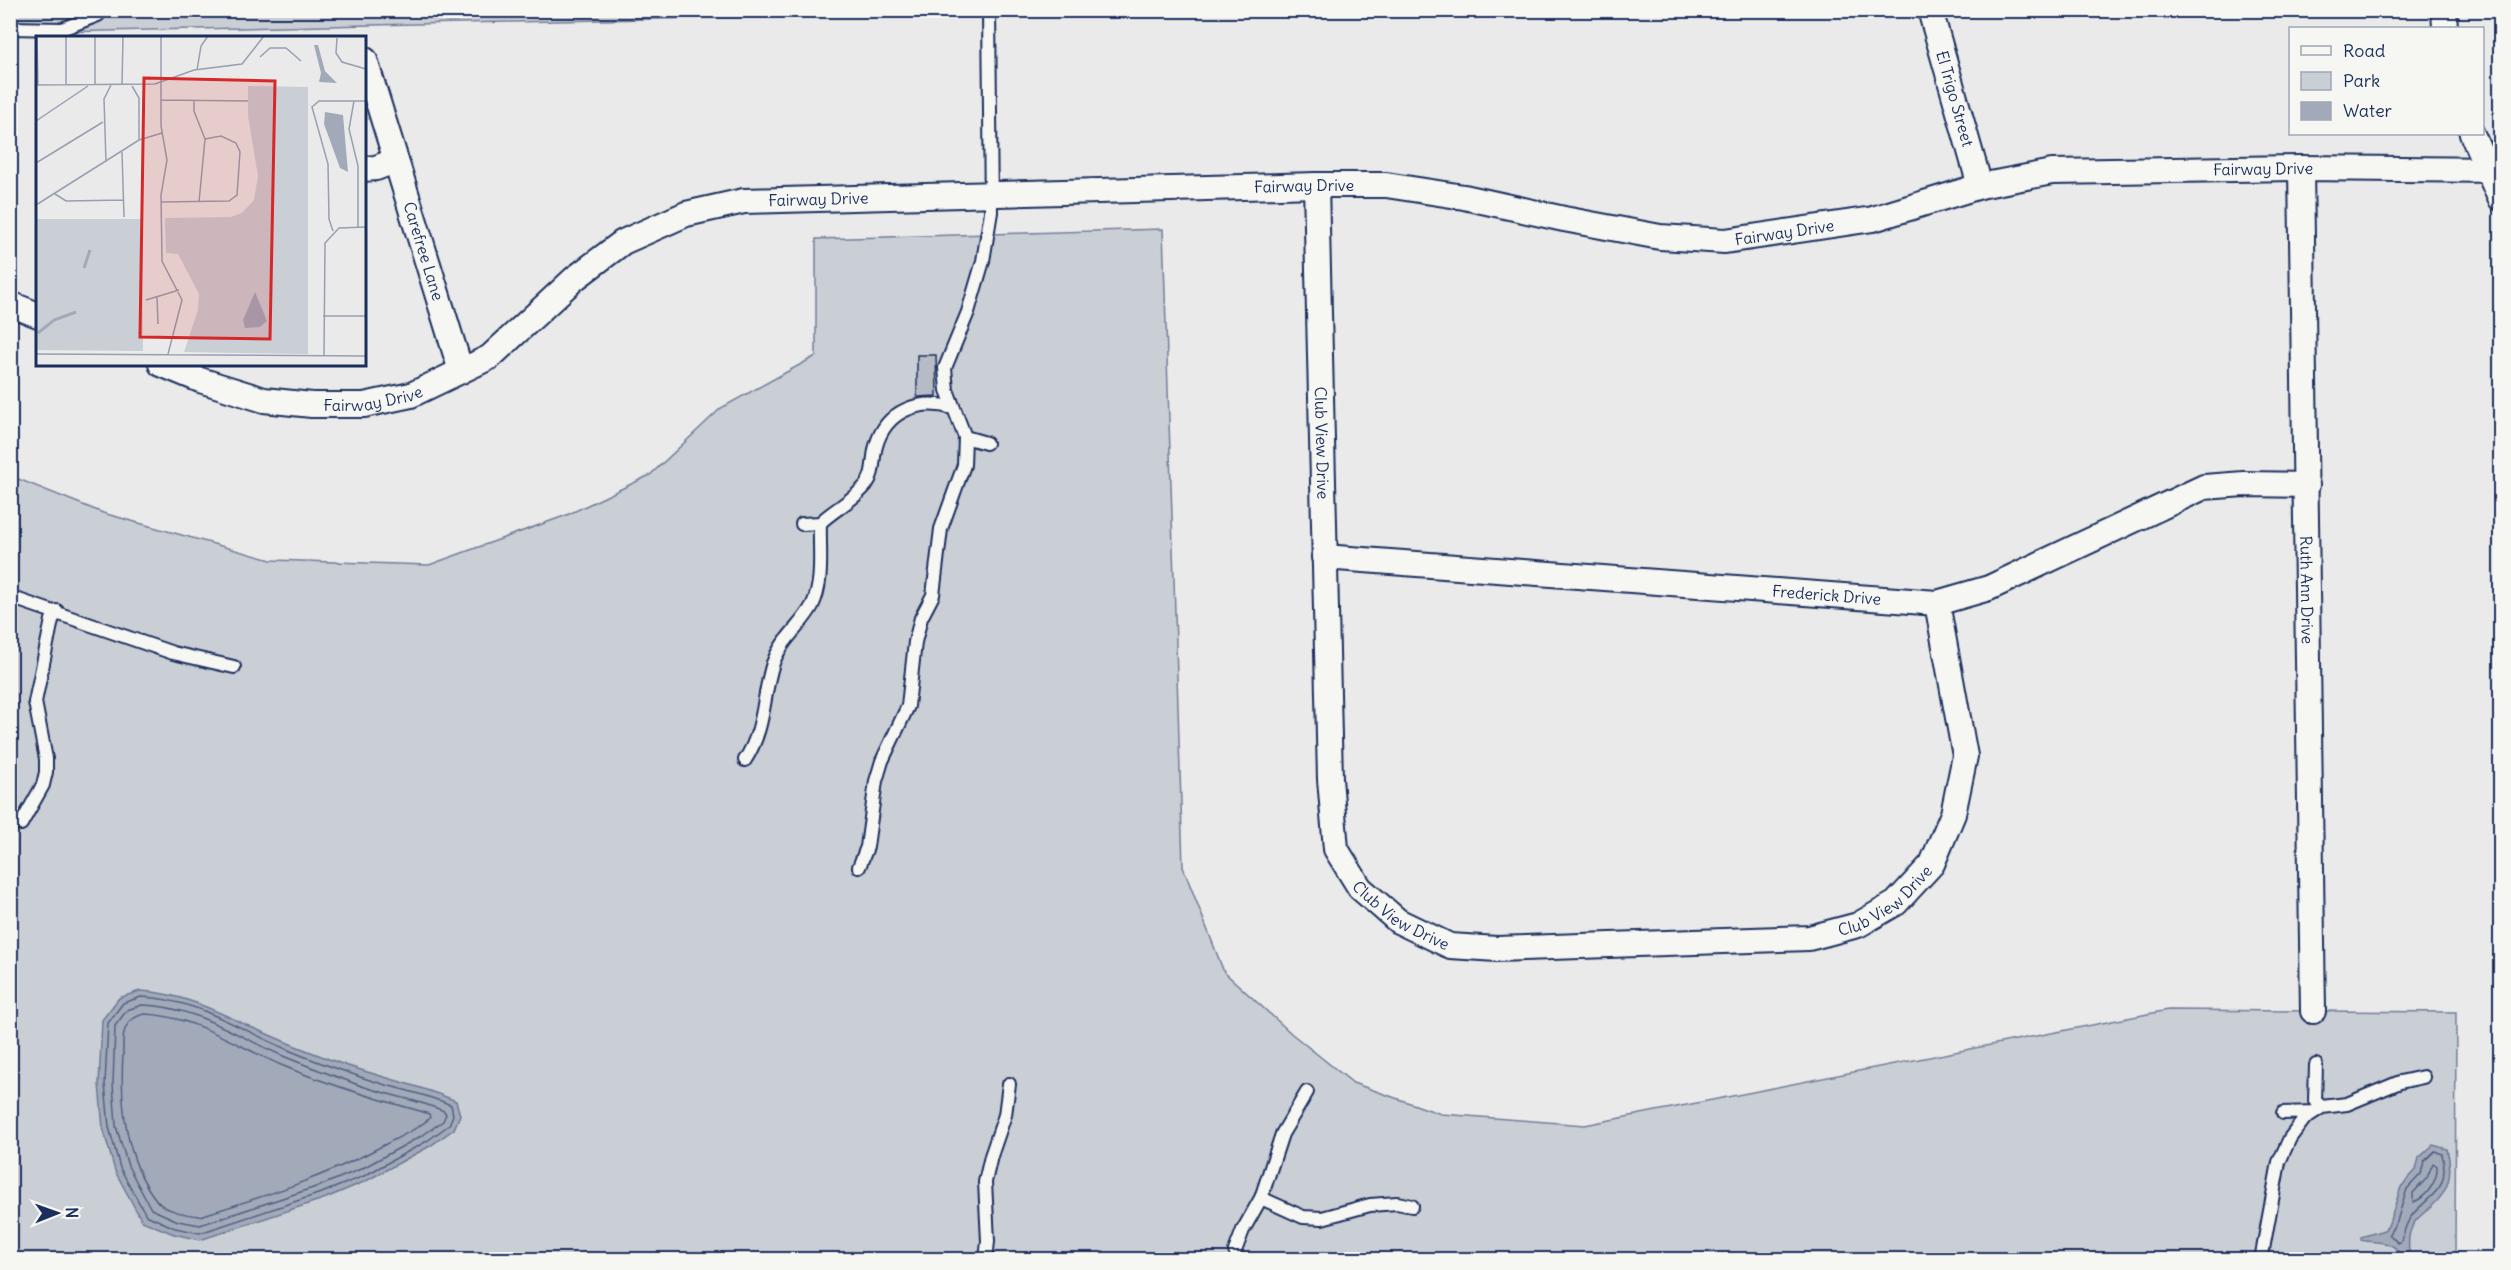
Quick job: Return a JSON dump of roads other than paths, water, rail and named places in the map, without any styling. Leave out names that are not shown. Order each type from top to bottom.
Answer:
[{"type":"street","name":"El Trigo Street","points":[[1930,10],[1980,186]]},
{"type":"street","points":[[2444,10],[2445,27]]},
{"type":"street","name":"Carefree Lane","points":[[366,63],[394,161],[461,371]]},
{"type":"street","points":[[2473,135],[2494,170],[2500,198]]},
{"type":"street","points":[[366,169],[376,168],[394,161]]},
{"type":"street","name":"Fairway Drive","points":[[166,366],[200,380],[264,400],[312,405],[363,405],[411,395],[490,357],[574,279],[623,243],[686,214],[744,201],[1386,185],[1464,197],[1660,237],[1725,241],[1873,219],[1980,186],[2052,172],[2301,168],[2494,170]]},
{"type":"street","name":"Ruth Ann Drive","points":[[2301,168],[2313,1011]]},
{"type":"street","name":"Club View Drive","points":[[1316,185],[1330,779],[1336,849],[1360,888],[1398,921],[1450,946],[1497,949],[1809,938],[1858,925],[1896,903],[1932,864],[1953,814],[1965,756],[1937,603]]},
{"type":"street","points":[[10,304],[36,314]]},
{"type":"street","name":"Frederick Drive","points":[[1324,557],[1937,603],[1989,588],[2204,487],[2244,484],[2307,485]]},
{"type":"lane","points":[[859,867],[867,847],[876,781],[882,761],[908,706],[915,642],[921,618],[933,595],[941,529],[964,465],[964,437],[947,390],[945,368],[968,312],[983,261],[991,212],[989,10]]},
{"type":"lane","points":[[10,28],[62,29],[98,15]]},
{"type":"lane","points":[[802,524],[820,523],[864,487],[873,473],[873,459],[882,429],[896,417],[907,409],[921,404],[953,408]]},
{"type":"lane","points":[[964,437],[986,443]]},
{"type":"lane","points":[[746,760],[757,742],[772,665],[777,652],[811,607],[818,591],[820,523]]},
{"type":"lane","points":[[10,597],[57,611],[130,640],[234,667]]},
{"type":"lane","points":[[21,824],[43,785],[46,772],[46,759],[35,702],[52,620],[57,611]]},
{"type":"lane","points":[[2316,1065],[2315,1101],[2318,1110]]},
{"type":"lane","points":[[2283,1113],[2318,1110],[2347,1104],[2400,1082],[2423,1077]]},
{"type":"lane","points":[[986,1260],[988,1241],[985,1182],[1005,1115],[1008,1084]]},
{"type":"lane","points":[[1235,1251],[1243,1230],[1261,1198],[1282,1134],[1307,1092]]},
{"type":"lane","points":[[2260,1260],[2279,1162],[2290,1138],[2305,1118],[2318,1110]]},
{"type":"lane","points":[[1261,1198],[1303,1217],[1322,1218],[1370,1205],[1397,1203],[1412,1206]]},
{"type":"water","points":[[140,991],[184,999],[324,1057],[441,1095],[456,1101],[460,1115],[454,1129],[430,1146],[366,1181],[326,1198],[200,1240],[174,1234],[142,1221],[115,1171],[103,1128],[99,1084],[102,1020],[119,998]]},
{"type":"water","points":[[2433,1145],[2447,1149],[2450,1173],[2442,1194],[2411,1228],[2408,1243],[2410,1259],[2402,1259],[2395,1248],[2385,1243],[2361,1240],[2361,1237],[2384,1230],[2388,1226],[2401,1187],[2416,1170],[2419,1158]]}]
